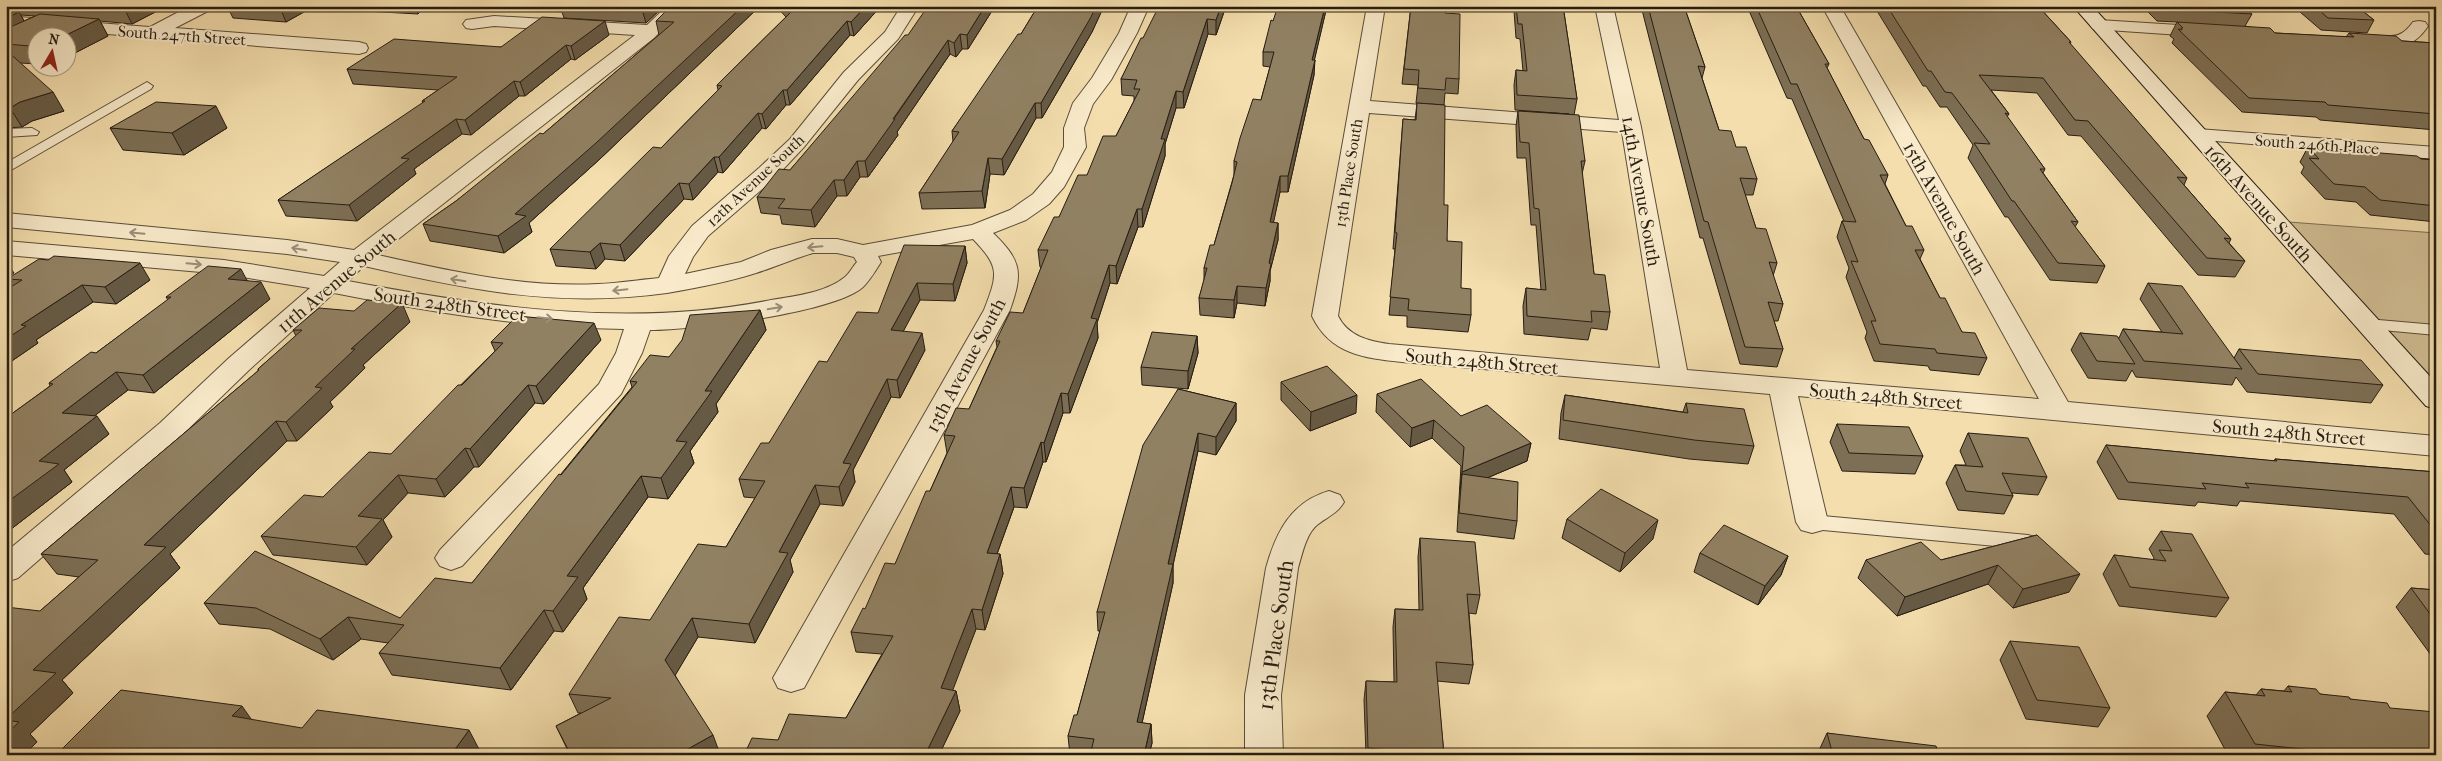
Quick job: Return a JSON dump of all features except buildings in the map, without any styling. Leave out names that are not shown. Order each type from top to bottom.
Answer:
[{"type":"street","points":[[152,33],[204,6]]},
{"type":"street","name":"11th Avenue South","points":[[6,570],[170,430],[239,364],[359,258],[651,31],[677,6]]},
{"type":"street","points":[[978,231],[1018,215],[1041,199],[1053,187],[1063,172],[1075,147],[1074,128],[1083,103],[1101,80],[1128,33],[1140,6]]},
{"type":"street","name":"13th Place South","points":[[1338,336],[1327,324],[1325,316],[1376,6]]},
{"type":"street","name":"14th Avenue South","points":[[1604,6],[1631,127],[1675,377]]},
{"type":"street","name":"15th Avenue South","points":[[1831,6],[2059,410]]},
{"type":"street","name":"16th Avenue South","points":[[2082,6],[2368,324],[2431,390]]},
{"type":"street","name":"12th Avenue South","points":[[668,285],[681,256],[700,231],[788,153],[851,76],[892,35],[906,12]]},
{"type":"street","name":"South 247th Street","points":[[6,21],[359,48]]},
{"type":"street","points":[[472,24],[494,21],[651,31]]},
{"type":"street","points":[[2099,25],[2227,33]]},
{"type":"street","points":[[2346,40],[2401,42],[2414,36],[2419,26]]},
{"type":"street","points":[[1359,106],[1631,127]]},
{"type":"street","name":"South 246th Place","points":[[2198,135],[2436,153]]},
{"type":"street","name":"South 248th Street","points":[[6,220],[287,247],[359,258],[457,280],[520,289],[596,292],[668,285],[748,268],[780,255],[812,246],[837,246],[863,252],[978,231]]},
{"type":"street","points":[[36,272],[101,229]]},
{"type":"street","name":"13th Avenue South","points":[[791,678],[997,310],[1007,281],[1007,264],[1002,255],[978,231]]},
{"type":"street","name":"South 248th Street","points":[[6,248],[224,267],[274,274],[448,307],[576,321],[669,322],[733,315],[826,297],[854,282],[869,262],[863,252]]},
{"type":"street","points":[[451,558],[611,388],[629,353],[640,321]]},
{"type":"street","name":"South 248th Street","points":[[1338,336],[1380,352],[2059,410],[2436,446]]},
{"type":"street","points":[[1782,387],[1812,522]]},
{"type":"street","name":"13th Place South","points":[[1264,755],[1263,695],[1282,568],[1287,549],[1303,519],[1329,502]]},
{"type":"lane","points":[[44,28],[51,25]]},
{"type":"lane","points":[[6,169],[147,86]]},
{"type":"lane","points":[[6,133],[32,132]]},
{"type":"lane","points":[[2368,324],[2436,330]]},
{"type":"lane","points":[[1812,522],[2028,542]]},
{"type":"shaded area","points":[[2275,221],[2436,233],[2436,401]]}]
